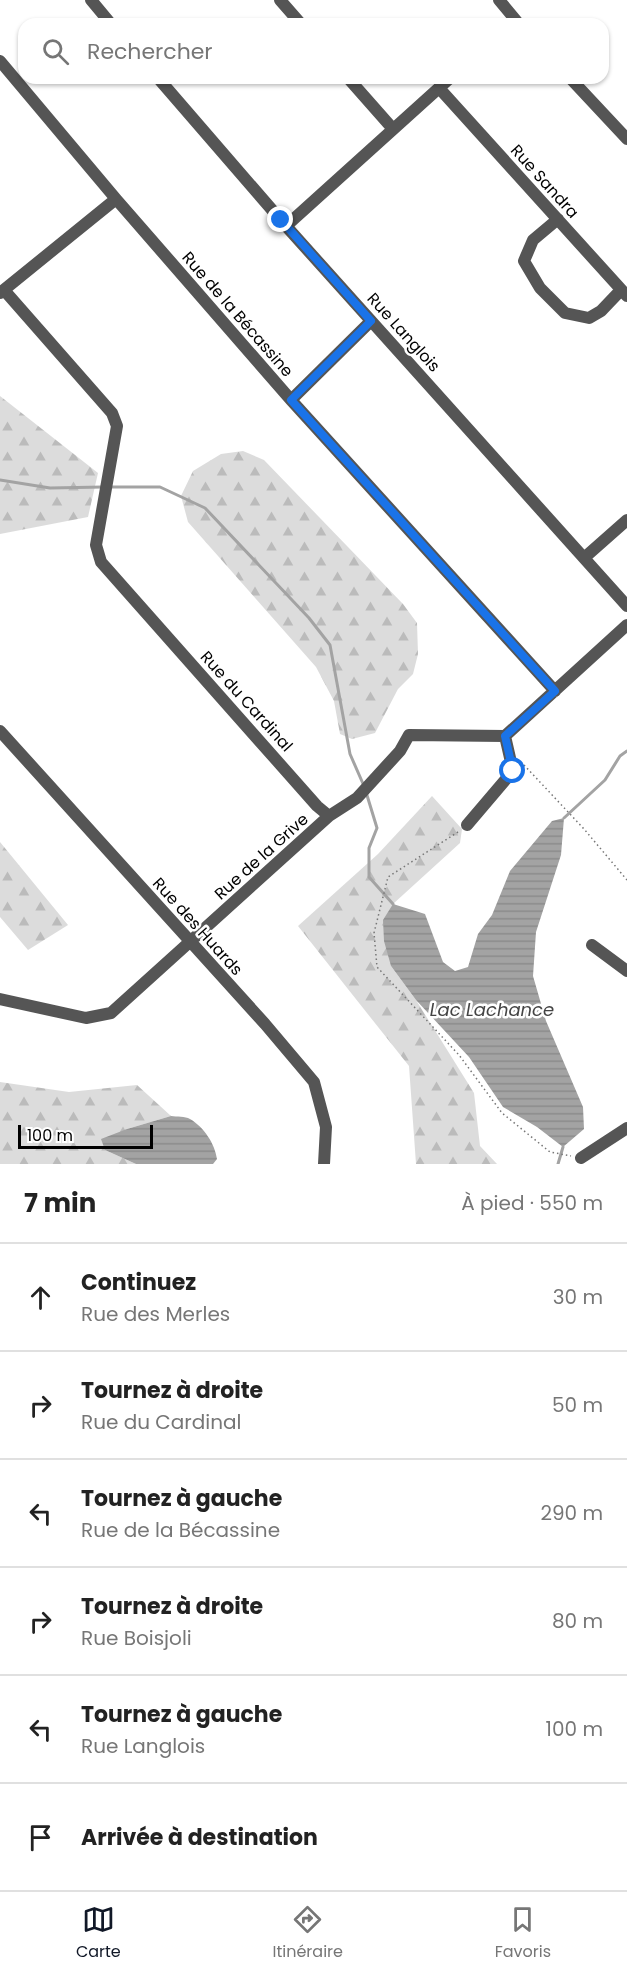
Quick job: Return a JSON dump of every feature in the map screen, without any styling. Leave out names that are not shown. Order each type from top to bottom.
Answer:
[{"type":"street","points":[[91,0],[106,18]]},
{"type":"street","points":[[280,0],[296,18]]},
{"type":"street","points":[[499,0],[512,18]]},
{"type":"street","name":"Rue de la Bécassine","points":[[0,61],[18,82]]},
{"type":"street","name":"Rue de la Bécassine","points":[[19,84],[291,400],[555,691]]},
{"type":"street","name":"Rue Langlois","points":[[163,84],[286,226],[627,606]]},
{"type":"street","points":[[353,84],[393,129]]},
{"type":"street","points":[[286,226],[443,84]]},
{"type":"street","points":[[576,84],[627,139]]},
{"type":"street","name":"Rue Sandra","points":[[439,88],[624,293]]},
{"type":"street","points":[[2,292],[116,199]]},
{"type":"street","points":[[558,219],[533,240],[524,261],[540,288],[565,313],[590,318],[624,293]]},
{"type":"street","name":"Rue du Cardinal","points":[[2,292],[112,413],[117,426],[96,545],[101,562],[329,816]]},
{"type":"street","points":[[291,400],[371,321]]},
{"type":"street","points":[[584,558],[627,520]]},
{"type":"street","points":[[329,816],[357,798],[400,751],[409,735],[505,736],[627,626]]},
{"type":"street","name":"Rue des Huards","points":[[0,731],[265,1024],[314,1082],[326,1127],[324,1164]]},
{"type":"street","points":[[467,825],[513,771],[505,736]]},
{"type":"street","name":"Rue de la Grive","points":[[0,999],[86,1018],[111,1012],[329,816]]},
{"type":"street","points":[[592,945],[627,971]]},
{"type":"street","points":[[581,1158],[627,1128]]},
{"type":"path","points":[[524,765],[627,880]]},
{"type":"path","points":[[467,825],[388,877],[374,933],[377,967],[459,1054],[502,1113],[550,1152],[567,1155]]},
{"type":"green space","points":[[0,396],[98,473],[88,517],[0,534]]},
{"type":"green space","points":[[243,451],[264,460],[403,604],[417,623],[418,654],[413,674],[398,689],[375,733],[352,739],[340,734],[334,701],[316,667],[188,522],[181,496],[193,471],[221,454]]},
{"type":"green space","points":[[432,796],[462,829],[460,843],[393,904],[391,966],[416,1000],[474,1093],[480,1146],[497,1164],[416,1164],[409,1066],[298,926],[378,854]]},
{"type":"green space","points":[[0,842],[68,925],[28,950],[0,917]]},
{"type":"green space","points":[[0,1082],[69,1092],[137,1085],[171,1116],[127,1129],[105,1150],[136,1164],[0,1164]]},
{"type":"water","name":"Lac Lachance","points":[[564,818],[561,855],[536,932],[533,976],[546,1021],[583,1107],[584,1129],[563,1147],[537,1127],[503,1107],[469,1057],[416,1000],[391,966],[384,941],[383,920],[393,904],[425,914],[443,962],[455,971],[468,967],[478,934],[492,915],[510,871],[552,821]]},
{"type":"water","points":[[171,1116],[188,1118],[204,1131],[216,1153],[217,1159],[213,1164],[136,1164],[105,1150],[101,1139]]},
{"type":"waterway","points":[[0,480],[50,488],[103,487]]},
{"type":"waterway","points":[[109,487],[160,487],[205,508],[309,618],[330,645],[350,754],[364,786]]},
{"type":"waterway","points":[[564,818],[605,780],[620,756],[627,751]]},
{"type":"waterway","points":[[366,792],[377,828],[369,848],[369,877],[393,904]]},
{"type":"waterway","points":[[558,1164],[563,1147]]},
{"type":"route","points":[[281,220],[371,321],[291,400],[555,691],[505,736],[513,771]]}]
